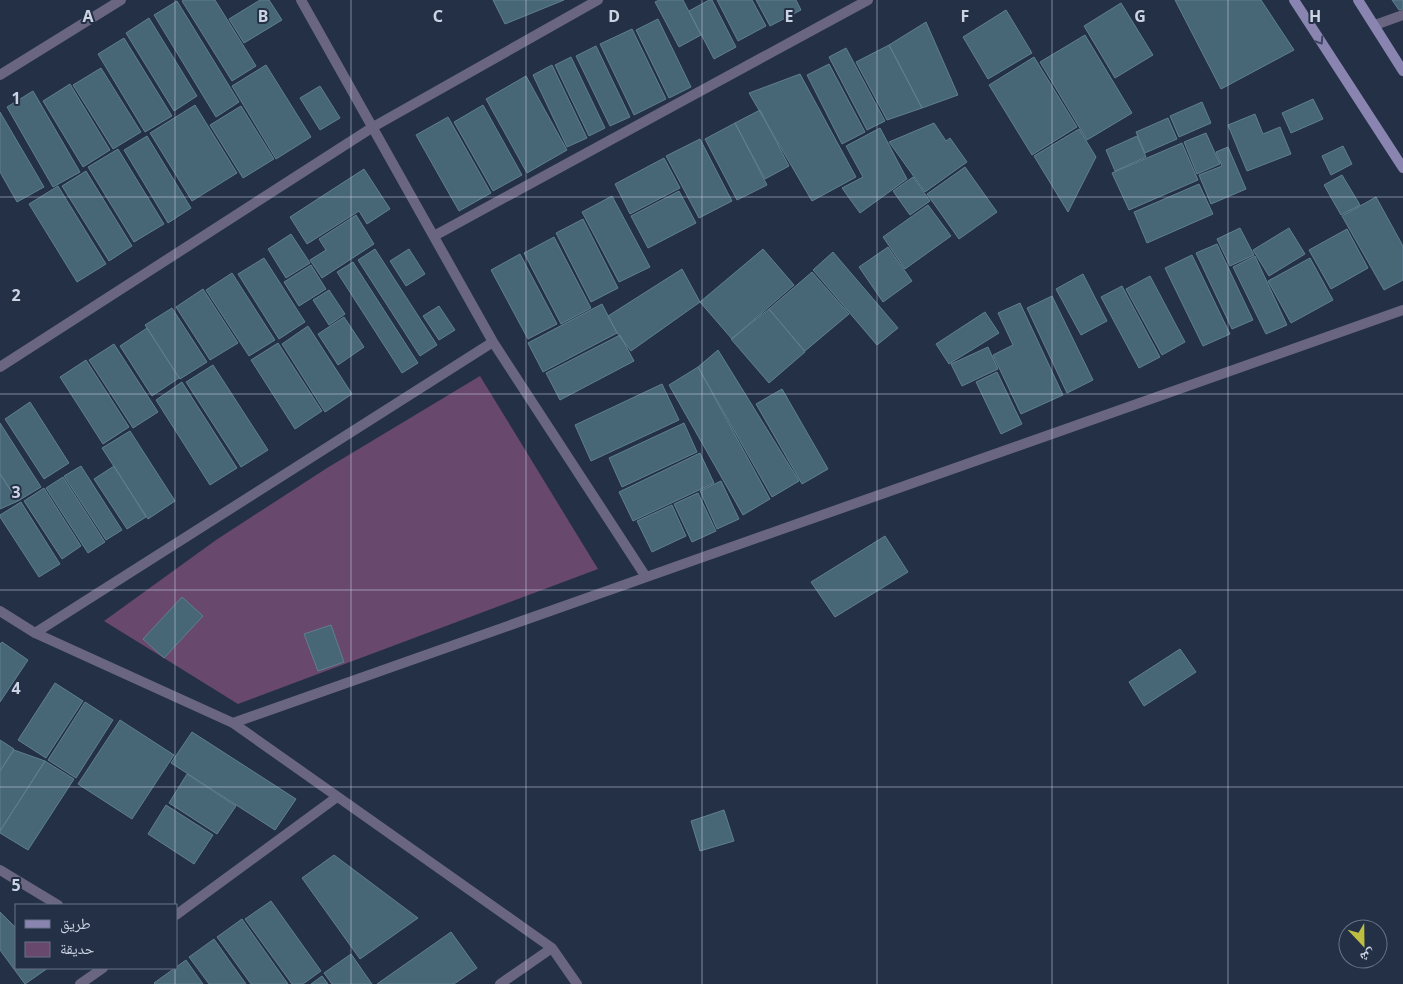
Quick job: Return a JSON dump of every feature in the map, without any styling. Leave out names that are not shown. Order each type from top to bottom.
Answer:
[{"type":"street","points":[[0,75],[121,0]]},
{"type":"street","points":[[301,0],[493,342],[646,577]]},
{"type":"street","points":[[0,367],[373,127],[598,0]]},
{"type":"street","points":[[434,236],[868,0]]},
{"type":"street","points":[[1294,0],[1403,168]]},
{"type":"street","points":[[1358,0],[1403,71]]},
{"type":"street","points":[[1375,26],[1403,15]]},
{"type":"street","points":[[234,723],[1403,310]]},
{"type":"street","points":[[35,633],[493,342]]},
{"type":"street","points":[[0,611],[35,633],[234,723],[552,948],[577,984]]},
{"type":"street","points":[[178,914],[337,797]]},
{"type":"street","points":[[0,870],[56,904]]},
{"type":"street","points":[[500,984],[552,948]]},
{"type":"street","points":[[80,984],[102,969]]},
{"type":"green space","points":[[480,376],[598,569],[238,704],[104,621],[216,540],[327,468]]},
{"type":"building","points":[[215,0],[256,66],[232,81],[182,1]]},
{"type":"building","points":[[260,0],[269,0],[282,20],[244,43],[229,19]]},
{"type":"building","points":[[493,0],[564,0],[505,24]]},
{"type":"building","points":[[659,0],[683,0],[701,35],[679,47],[655,2]]},
{"type":"building","points":[[712,0],[736,47],[714,59],[689,11]]},
{"type":"building","points":[[717,0],[752,0],[766,26],[738,41]]},
{"type":"building","points":[[756,0],[796,0],[801,10],[770,26]]},
{"type":"building","points":[[1175,0],[1261,0],[1294,50],[1221,89]]},
{"type":"building","points":[[1392,0],[1403,0],[1403,9],[1399,10]]},
{"type":"building","points":[[177,1],[239,102],[216,117],[154,15]]},
{"type":"building","points":[[1121,3],[1153,55],[1115,78],[1084,26]]},
{"type":"building","points":[[1006,10],[1032,53],[988,79],[963,37]]},
{"type":"building","points":[[149,18],[197,96],[174,111],[126,33]]},
{"type":"building","points":[[658,19],[691,87],[669,98],[636,30]]},
{"type":"building","points":[[926,22],[958,95],[922,108],[889,45]]},
{"type":"building","points":[[632,29],[666,99],[634,115],[600,44]]},
{"type":"building","points":[[1085,35],[1132,113],[1087,140],[1040,62]]},
{"type":"building","points":[[124,38],[172,116],[145,132],[98,54]]},
{"type":"building","points":[[889,45],[922,108],[887,120],[856,62]]},
{"type":"building","points":[[596,46],[630,117],[610,126],[576,56]]},
{"type":"building","points":[[846,48],[885,121],[867,130],[829,57]]},
{"type":"building","points":[[571,57],[605,128],[589,136],[555,65]]},
{"type":"building","points":[[1034,57],[1077,127],[1032,155],[989,85]]},
{"type":"building","points":[[829,64],[865,132],[842,144],[807,75]]},
{"type":"building","points":[[266,65],[311,137],[276,159],[232,86]]},
{"type":"building","points":[[552,65],[587,138],[567,147],[533,75]]},
{"type":"building","points":[[101,68],[141,132],[113,149],[73,85]]},
{"type":"building","points":[[800,74],[856,177],[812,201],[749,93]]},
{"type":"building","points":[[526,76],[567,150],[527,173],[486,99]]},
{"type":"building","points":[[70,84],[110,150],[83,167],[43,101]]},
{"type":"building","points":[[320,86],[340,118],[320,130],[300,98]]},
{"type":"building","points":[[33,91],[80,172],[53,187],[7,107]]},
{"type":"building","points":[[1313,99],[1323,119],[1291,133],[1282,113]]},
{"type":"building","points":[[1202,102],[1211,123],[1179,137],[1170,116]]},
{"type":"building","points":[[195,105],[237,173],[192,201],[150,133]]},
{"type":"building","points":[[483,105],[522,175],[493,191],[454,122]]},
{"type":"building","points":[[241,106],[274,159],[243,178],[210,125]]},
{"type":"building","points":[[760,110],[789,166],[765,179],[735,123]]},
{"type":"building","points":[[0,112],[44,187],[17,202],[0,172]]},
{"type":"building","points":[[1255,114],[1263,134],[1280,127],[1291,154],[1247,171],[1228,125]]},
{"type":"building","points":[[448,117],[491,193],[459,211],[416,135]]},
{"type":"building","points":[[1168,118],[1177,139],[1145,153],[1136,132]]},
{"type":"building","points":[[735,123],[767,185],[737,200],[705,139]]},
{"type":"building","points":[[934,123],[946,141],[950,138],[967,162],[925,192],[889,142]]},
{"type":"building","points":[[880,128],[907,179],[860,213],[842,188],[863,177],[846,146]]},
{"type":"building","points":[[1079,129],[1096,157],[1068,212],[1034,156]]},
{"type":"building","points":[[1206,133],[1220,164],[1197,174],[1184,142]]},
{"type":"building","points":[[147,136],[191,208],[168,223],[124,150]]},
{"type":"building","points":[[1137,136],[1146,157],[1115,171],[1106,150]]},
{"type":"building","points":[[700,139],[732,201],[699,218],[666,156]]},
{"type":"building","points":[[1182,143],[1198,180],[1129,210],[1112,173]]},
{"type":"building","points":[[1343,146],[1352,164],[1331,175],[1322,156]]},
{"type":"building","points":[[1228,147],[1246,189],[1211,204],[1199,175],[1222,166],[1216,152]]},
{"type":"building","points":[[118,149],[164,224],[134,242],[88,167]]},
{"type":"building","points":[[664,158],[680,188],[630,214],[615,184]]},
{"type":"building","points":[[965,167],[997,212],[959,239],[927,194]]},
{"type":"building","points":[[364,169],[390,209],[367,224],[359,211],[307,244],[290,217]]},
{"type":"building","points":[[86,171],[132,246],[109,261],[62,186]]},
{"type":"building","points":[[1342,175],[1360,205],[1341,215],[1324,185]]},
{"type":"building","points":[[913,177],[930,201],[910,215],[893,191]]},
{"type":"building","points":[[1199,184],[1213,214],[1147,243],[1134,212]]},
{"type":"building","points":[[58,186],[106,264],[77,282],[29,204]]},
{"type":"building","points":[[679,191],[696,223],[648,248],[631,216]]},
{"type":"building","points":[[612,196],[650,267],[619,282],[582,212]]},
{"type":"building","points":[[1376,197],[1403,246],[1403,280],[1384,290],[1342,216]]},
{"type":"building","points":[[928,205],[951,236],[905,269],[883,237]]},
{"type":"building","points":[[356,215],[374,244],[322,278],[310,260],[326,250],[319,239]]},
{"type":"building","points":[[583,219],[618,288],[591,302],[556,233]]},
{"type":"building","points":[[1240,228],[1254,255],[1230,266],[1217,239]]},
{"type":"building","points":[[1289,228],[1305,254],[1269,276],[1253,250]]},
{"type":"building","points":[[1347,229],[1368,268],[1331,289],[1309,250]]},
{"type":"building","points":[[291,234],[310,263],[286,278],[268,249]]},
{"type":"building","points":[[554,237],[591,308],[561,324],[524,253]]},
{"type":"building","points":[[1217,244],[1253,320],[1232,329],[1196,253]]},
{"type":"building","points":[[888,247],[912,281],[883,302],[859,267]]},
{"type":"building","points":[[375,249],[437,345],[420,356],[358,260]]},
{"type":"building","points":[[409,249],[425,274],[406,286],[390,261]]},
{"type":"building","points":[[763,249],[794,285],[732,339],[700,302]]},
{"type":"building","points":[[833,252],[898,328],[877,345],[813,270]]},
{"type":"building","points":[[520,254],[557,324],[528,339],[491,270]]},
{"type":"building","points":[[1192,255],[1230,334],[1203,346],[1165,268]]},
{"type":"building","points":[[1255,256],[1287,325],[1266,334],[1233,267]]},
{"type":"building","points":[[264,258],[305,322],[279,339],[238,274]]},
{"type":"building","points":[[1310,258],[1333,300],[1291,323],[1268,281]]},
{"type":"building","points":[[353,262],[418,363],[402,373],[337,272]]},
{"type":"building","points":[[311,265],[326,289],[299,306],[284,282]]},
{"type":"building","points":[[682,269],[700,302],[631,351],[617,333],[608,316]]},
{"type":"building","points":[[812,272],[849,314],[805,351],[769,309]]},
{"type":"building","points":[[232,273],[275,340],[249,356],[206,290]]},
{"type":"building","points":[[1083,274],[1107,321],[1081,335],[1056,289]]},
{"type":"building","points":[[1150,276],[1185,342],[1162,355],[1126,289]]},
{"type":"building","points":[[1122,286],[1160,357],[1139,368],[1101,297]]},
{"type":"building","points":[[203,289],[238,343],[210,360],[176,307]]},
{"type":"building","points":[[329,290],[345,314],[329,325],[313,300]]},
{"type":"building","points":[[1052,296],[1093,380],[1067,393],[1027,308]]},
{"type":"building","points":[[1020,303],[1063,395],[1021,414],[993,355],[1013,345],[998,313]]},
{"type":"building","points":[[602,304],[617,333],[543,372],[528,343]]},
{"type":"building","points":[[439,306],[455,330],[439,340],[423,316]]},
{"type":"building","points":[[172,308],[207,362],[180,379],[145,325]]},
{"type":"building","points":[[769,309],[805,352],[769,383],[731,339]]},
{"type":"building","points":[[985,312],[999,333],[949,364],[936,344]]},
{"type":"building","points":[[344,317],[364,347],[338,365],[318,334]]},
{"type":"building","points":[[308,326],[352,394],[325,412],[282,344]]},
{"type":"building","points":[[147,328],[179,378],[152,396],[120,346]]},
{"type":"building","points":[[620,335],[634,361],[560,400],[546,373]]},
{"type":"building","points":[[278,343],[322,411],[295,429],[251,360]]},
{"type":"building","points":[[114,344],[158,412],[133,428],[89,360]]},
{"type":"building","points":[[988,347],[998,369],[962,386],[951,364]]},
{"type":"building","points":[[718,350],[799,481],[772,497],[698,367]]},
{"type":"building","points":[[86,360],[129,427],[103,444],[60,377]]},
{"type":"building","points":[[213,365],[268,450],[241,467],[186,382]]},
{"type":"building","points":[[698,367],[770,499],[743,515],[669,385]]},
{"type":"building","points":[[997,372],[1022,424],[1001,434],[976,382]]},
{"type":"building","points":[[182,382],[237,468],[210,485],[156,400]]},
{"type":"building","points":[[662,384],[679,420],[591,461],[575,425]]},
{"type":"building","points":[[782,389],[828,469],[802,484],[756,404]]},
{"type":"building","points":[[30,402],[69,463],[44,479],[5,419]]},
{"type":"building","points":[[0,423],[41,487],[18,501],[0,474]]},
{"type":"building","points":[[684,423],[697,452],[622,487],[609,458]]},
{"type":"building","points":[[130,431],[175,501],[148,519],[102,448]]},
{"type":"building","points":[[700,453],[714,483],[633,521],[619,492]]},
{"type":"building","points":[[81,466],[122,530],[106,540],[64,476]]},
{"type":"building","points":[[114,466],[146,517],[127,529],[94,479]]},
{"type":"building","points":[[0,474],[18,501],[0,509]]},
{"type":"building","points":[[63,477],[105,542],[88,553],[46,488]]},
{"type":"building","points":[[721,481],[739,519],[717,529],[700,491]]},
{"type":"building","points":[[44,488],[81,546],[62,559],[24,501]]},
{"type":"building","points":[[698,493],[716,531],[692,542],[674,504]]},
{"type":"building","points":[[21,502],[60,564],[39,577],[0,517],[0,515]]},
{"type":"building","points":[[672,505],[686,536],[652,552],[637,521]]},
{"type":"building","points":[[885,536],[908,572],[835,617],[811,582]]},
{"type":"building","points":[[182,597],[203,616],[164,658],[143,639]]},
{"type":"building","points":[[331,625],[344,662],[318,671],[304,634]]},
{"type":"building","points":[[2,642],[28,660],[0,702],[0,644]]},
{"type":"building","points":[[1180,649],[1196,672],[1144,706],[1129,682]]},
{"type":"building","points":[[55,683],[83,701],[46,758],[18,740]]},
{"type":"building","points":[[85,702],[113,720],[76,778],[48,760]]},
{"type":"building","points":[[120,720],[174,755],[132,819],[78,784]]},
{"type":"building","points":[[192,732],[296,799],[275,830],[171,763]]},
{"type":"building","points":[[0,740],[14,749],[0,771]]},
{"type":"building","points":[[14,750],[45,761],[0,831],[0,771]]},
{"type":"building","points":[[45,761],[74,779],[28,850],[0,833],[0,831]]},
{"type":"building","points":[[187,774],[236,806],[217,834],[169,803]]},
{"type":"building","points":[[166,805],[213,835],[194,864],[148,834]]},
{"type":"building","points":[[724,810],[734,841],[700,851],[691,821]]},
{"type":"building","points":[[334,855],[418,918],[360,959],[302,878]]},
{"type":"building","points":[[271,901],[321,971],[303,984],[292,984],[245,919]]},
{"type":"building","points":[[0,912],[15,927],[15,969],[47,969],[25,984],[0,950]]},
{"type":"building","points":[[242,919],[288,984],[251,984],[217,937]]},
{"type":"building","points":[[451,932],[477,968],[454,984],[377,984]]},
{"type":"building","points":[[214,939],[246,984],[209,984],[189,957]]},
{"type":"building","points":[[351,954],[372,984],[332,984],[324,973]]},
{"type":"building","points":[[186,960],[203,984],[154,983],[173,969],[178,969],[178,966]]},
{"type":"building","points":[[322,976],[328,984],[311,984]]}]
